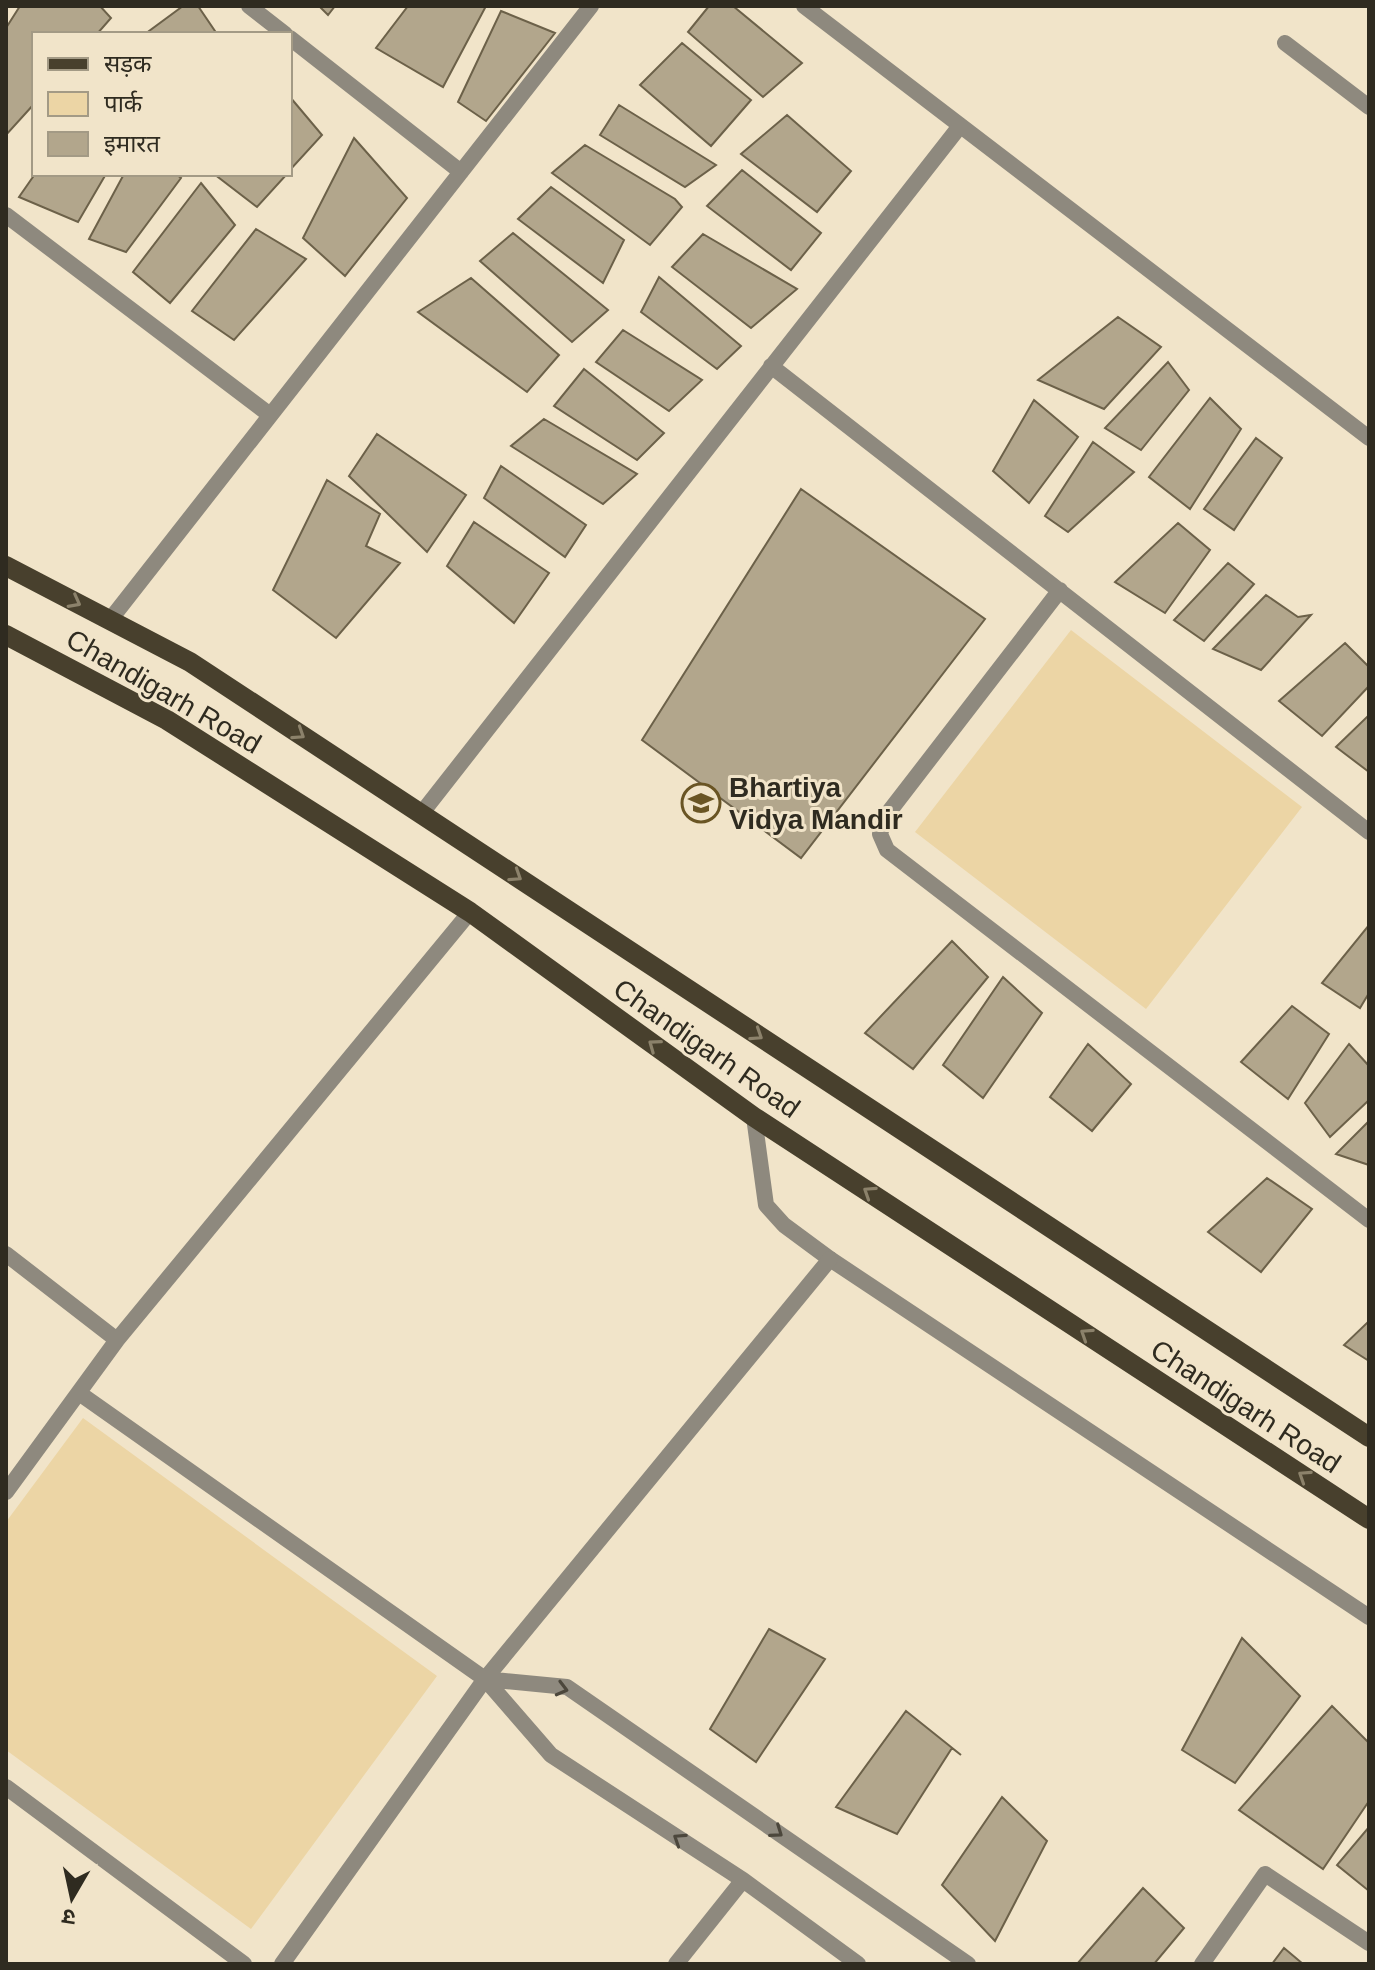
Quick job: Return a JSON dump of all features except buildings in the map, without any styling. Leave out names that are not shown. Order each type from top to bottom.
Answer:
[{"type":"main road","name":"Chandigarh Road","points":[[6,566],[190,662],[1369,1437]]},
{"type":"main road","name":"Chandigarh Road","points":[[6,635],[167,720],[470,912],[754,1117],[1369,1519]]},
{"type":"street","points":[[249,6],[282,32]]},
{"type":"street","points":[[110,620],[591,6]]},
{"type":"street","points":[[804,6],[1369,438]]},
{"type":"street","points":[[292,40],[461,172]]},
{"type":"street","points":[[1285,43],[1369,107]]},
{"type":"street","points":[[421,814],[960,126]]},
{"type":"street","points":[[6,215],[270,415]]},
{"type":"street","points":[[771,366],[1369,832]]},
{"type":"street","points":[[1060,590],[885,817],[880,834],[887,850],[1369,1220]]},
{"type":"street","points":[[6,1492],[117,1340],[470,912]]},
{"type":"street","points":[[754,1117],[766,1205],[784,1225],[830,1259],[1369,1617]]},
{"type":"street","points":[[6,1254],[117,1340]]},
{"type":"street","points":[[282,1964],[485,1679],[830,1259]]},
{"type":"street","points":[[79,1393],[485,1679],[551,1755],[743,1880],[858,1964]]},
{"type":"street","points":[[485,1679],[567,1687],[968,1964]]},
{"type":"street","points":[[6,1787],[244,1964]]},
{"type":"street","points":[[1202,1964],[1265,1874],[1369,1943]]},
{"type":"street","points":[[676,1964],[743,1880]]},
{"type":"green space","points":[[1071,630],[1302,807],[1146,1009],[915,832]]},
{"type":"green space","points":[[83,1418],[437,1676],[251,1929],[6,1750],[6,1522]]},
{"type":"place","name":"Bhartiya Vidya Mandir","points":[[701,803]]}]
